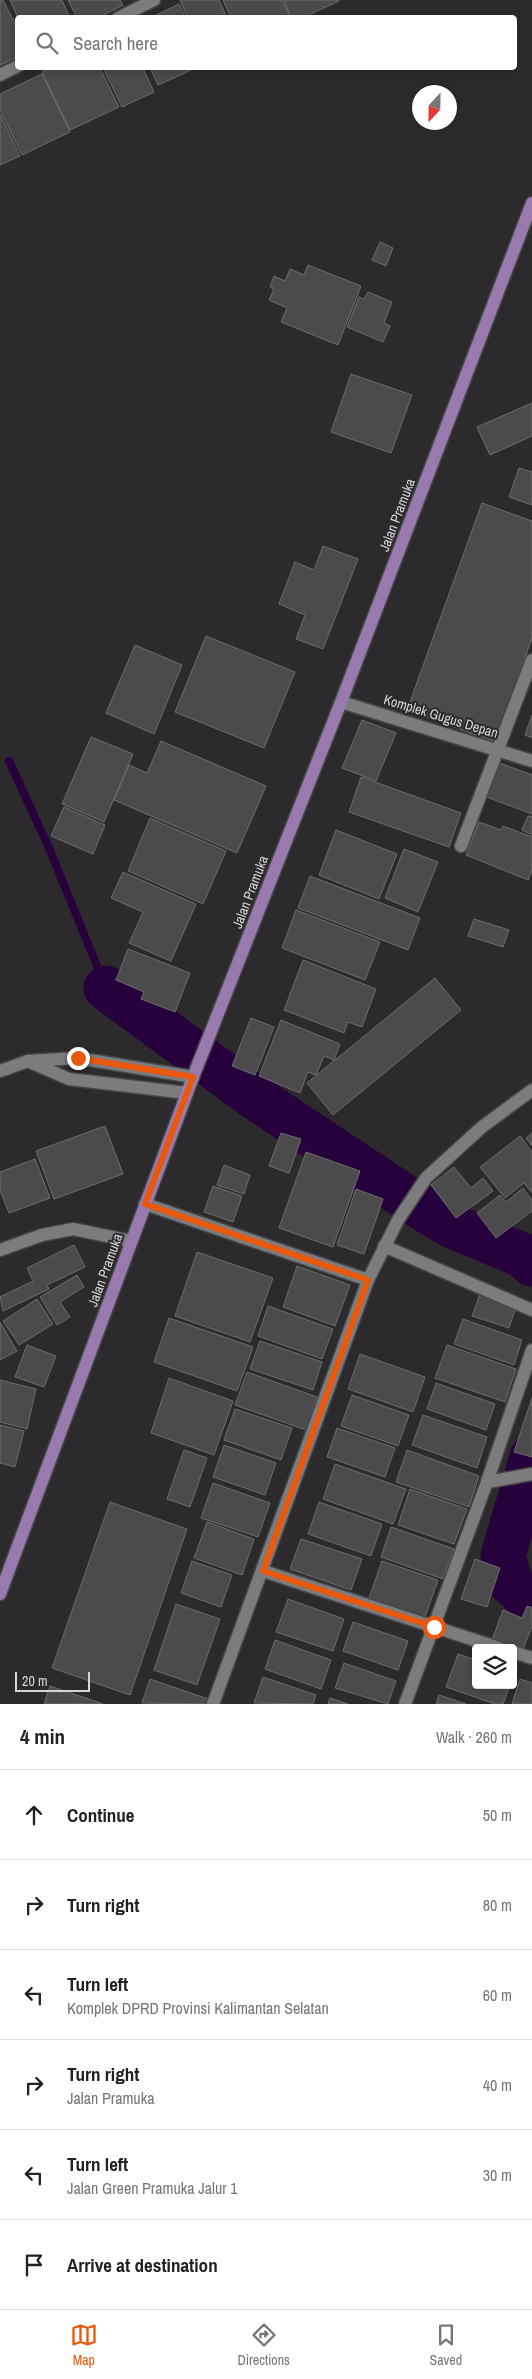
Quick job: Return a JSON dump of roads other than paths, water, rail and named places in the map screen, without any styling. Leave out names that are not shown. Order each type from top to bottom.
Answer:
[{"type":"main road","name":"Jalan Pramuka","points":[[0,1594],[194,1073],[341,702],[532,203]]},
{"type":"street","points":[[124,15],[154,0]]},
{"type":"street","points":[[0,75],[15,68]]},
{"type":"street","points":[[461,846],[532,660]]},
{"type":"street","name":"Komplek Gugus Depan","points":[[341,702],[499,749],[532,761]]},
{"type":"street","points":[[0,1071],[28,1061],[78,1058],[194,1073]]},
{"type":"street","points":[[28,1061],[70,1079],[187,1093]]},
{"type":"street","points":[[213,1704],[368,1280],[384,1246],[398,1220],[426,1178],[482,1128],[532,1090]]},
{"type":"street","points":[[145,1204],[368,1280]]},
{"type":"street","points":[[0,1250],[42,1235],[73,1228],[131,1241]]},
{"type":"street","points":[[384,1246],[532,1310]]},
{"type":"street","points":[[405,1704],[487,1482],[532,1350]]},
{"type":"street","points":[[487,1482],[532,1474]]},
{"type":"street","points":[[263,1571],[487,1644]]},
{"type":"street","points":[[517,1653],[532,1658]]},
{"type":"waterway","points":[[9,761],[49,848],[106,988]]},
{"type":"waterway","points":[[106,988],[253,1096],[425,1210],[452,1226],[522,1255],[532,1264]]},
{"type":"waterway","points":[[532,1457],[503,1556],[511,1583],[532,1603]]}]
